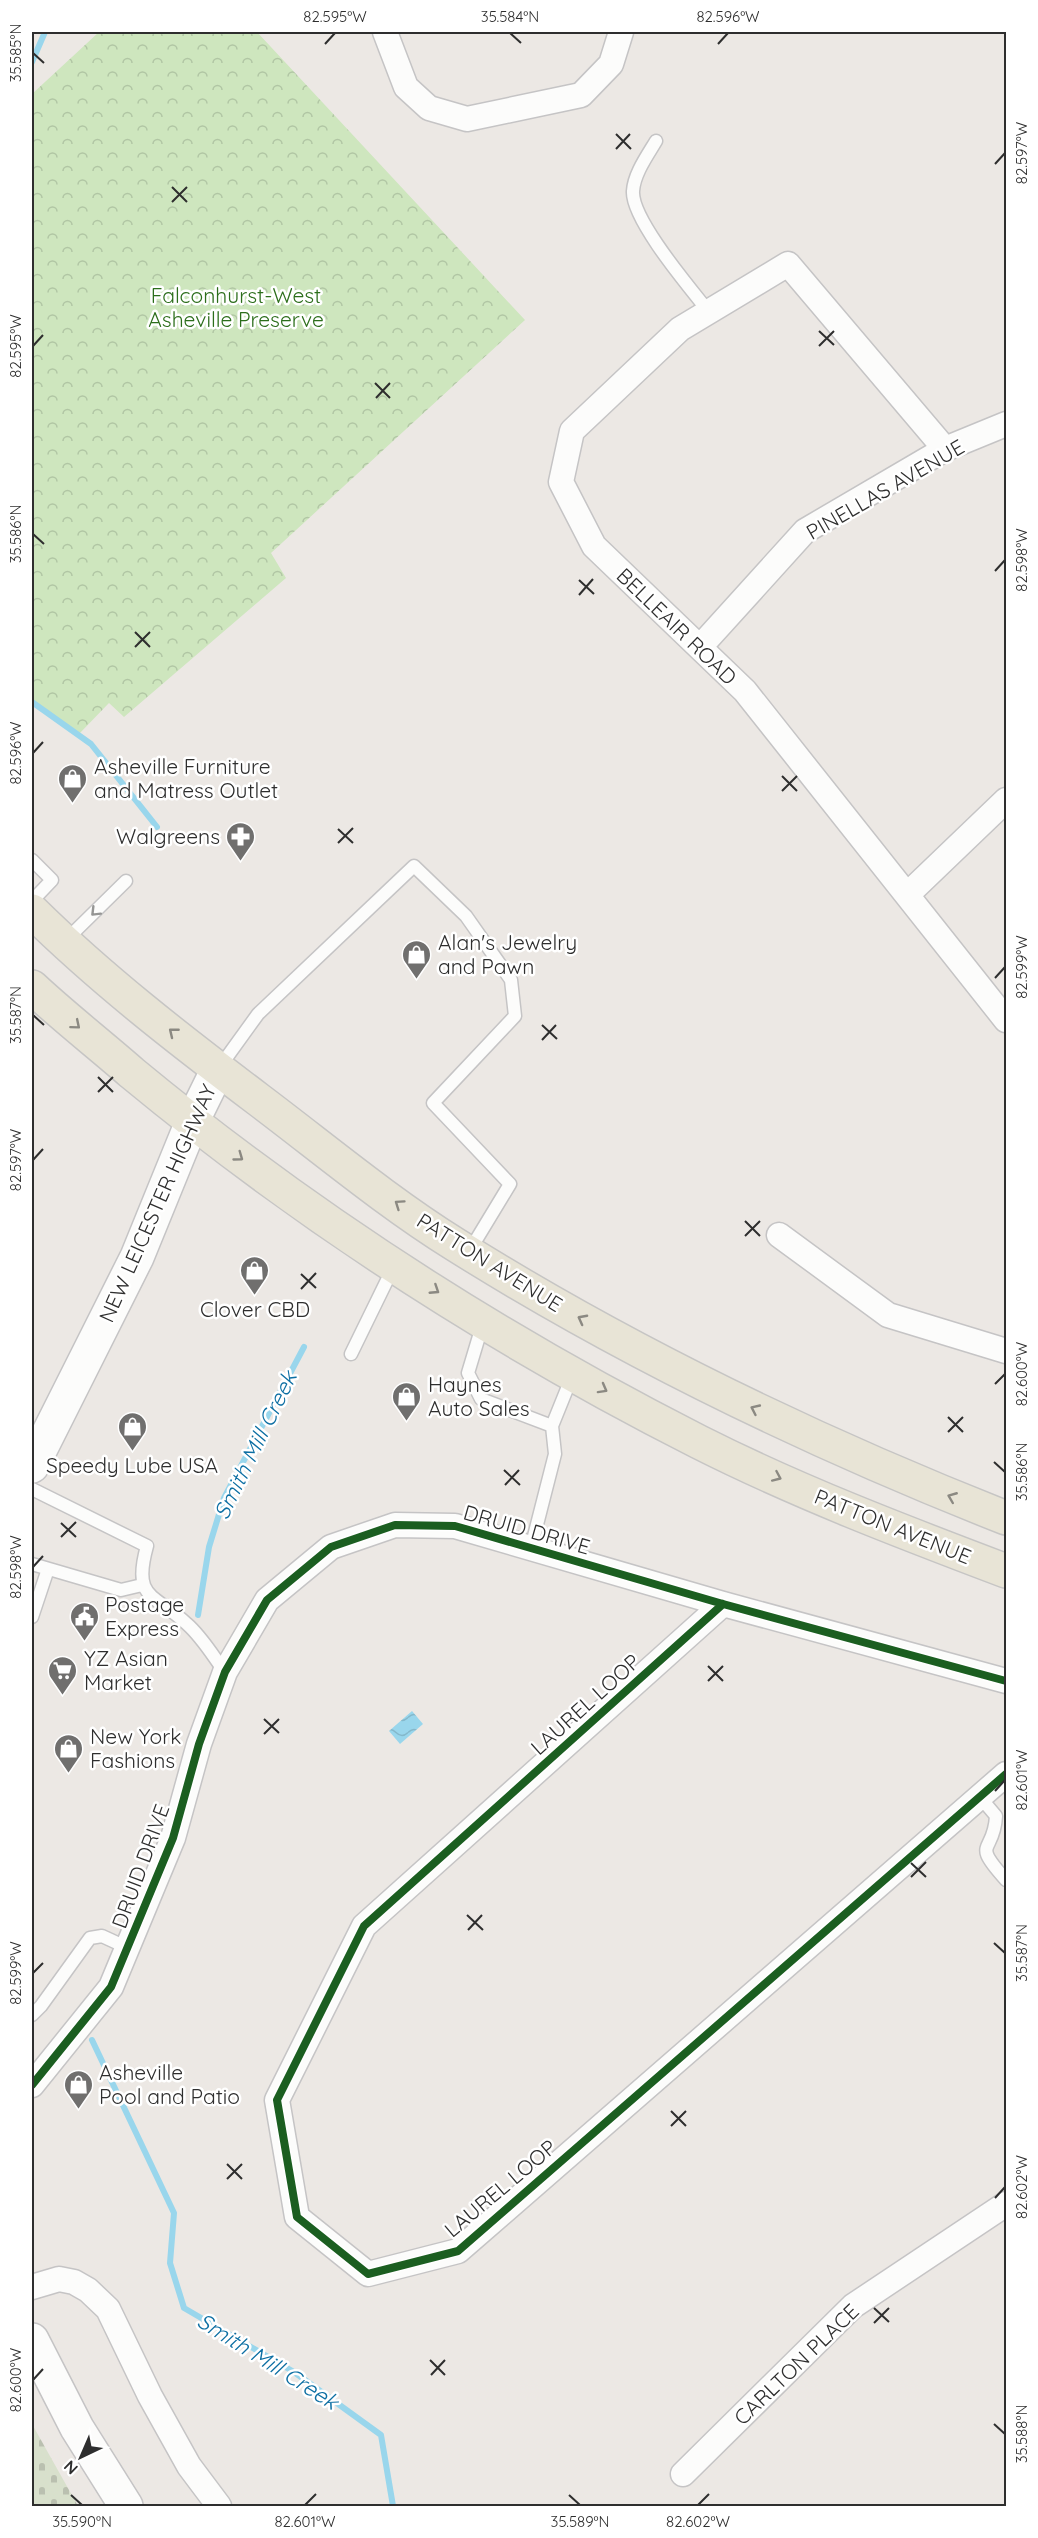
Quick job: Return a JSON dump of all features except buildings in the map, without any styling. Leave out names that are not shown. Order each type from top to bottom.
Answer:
[{"type":"main road","name":"PATTON AVENUE","points":[[32,911],[63,943],[218,1069],[363,1179],[469,1252],[555,1304],[721,1394],[897,1475],[1006,1518]]},
{"type":"main road","name":"PATTON AVENUE","points":[[32,987],[192,1122],[327,1222],[483,1321],[710,1447],[877,1522],[1006,1571]]},
{"type":"main road","name":"NEW LEICESTER HIGHWAY","points":[[32,1466],[137,1257],[192,1122],[218,1069]]},
{"type":"main road","points":[[32,2340],[77,2428],[126,2506]]},
{"type":"street","points":[[386,32],[406,87],[429,108],[467,119],[581,95],[611,64],[621,32]]},
{"type":"street","name":"BELLEAIR ROAD","points":[[945,449],[788,264],[680,329],[572,431],[561,482],[594,546],[745,691],[1006,1020]]},
{"type":"street","name":"PINELLAS AVENUE","points":[[700,647],[805,531],[945,449],[1006,424]]},
{"type":"street","points":[[908,894],[1006,800]]},
{"type":"street","points":[[779,1235],[888,1315],[1006,1351]]},
{"type":"street","name":"DRUID DRIVE","points":[[32,2085],[111,1987],[172,1838],[199,1744],[225,1672],[267,1600],[331,1547],[395,1525],[455,1526],[723,1604],[1006,1681]]},
{"type":"street","name":"LAUREL LOOP","points":[[723,1604],[364,1926],[277,2100],[297,2217],[368,2274],[458,2251],[1006,1774]]},
{"type":"street","name":"CARLTON PLACE","points":[[683,2474],[853,2306],[1006,2204]]},
{"type":"street","points":[[32,2287],[59,2279],[74,2282],[88,2290],[108,2309],[150,2396],[189,2466],[219,2506]]},
{"type":"lane","points":[[656,141],[635,181],[633,192],[635,207],[651,235],[709,312]]},
{"type":"lane","points":[[32,860],[52,880],[32,902]]},
{"type":"lane","points":[[218,1069],[258,1014],[414,866],[466,916],[512,980],[515,1016],[433,1103],[510,1184],[469,1252]]},
{"type":"lane","points":[[63,943],[126,881]]},
{"type":"lane","points":[[351,1354],[395,1264]]},
{"type":"lane","points":[[483,1321],[468,1373],[480,1399],[552,1426]]},
{"type":"lane","points":[[531,1548],[555,1454],[552,1426],[573,1373]]},
{"type":"lane","points":[[32,1488],[147,1546],[141,1576],[142,1586],[152,1598],[188,1624],[225,1672]]},
{"type":"lane","points":[[32,1564],[121,1590],[142,1586]]},
{"type":"lane","points":[[32,1617],[48,1569]]},
{"type":"lane","points":[[980,1797],[996,1816],[985,1854],[1006,1880]]},
{"type":"lane","points":[[992,1835],[1006,1823]]},
{"type":"lane","points":[[32,2015],[41,2007],[90,1938],[102,1936],[128,1948]]},
{"type":"green space","name":"Falconhurst-West Asheville Preserve","points":[[99,32],[257,32],[525,320],[271,553],[286,578],[124,717],[109,703],[78,735],[32,703],[32,94]]},
{"type":"green space","points":[[32,2424],[78,2506],[32,2506]]},
{"type":"water","points":[[412,1711],[423,1724],[400,1744],[389,1731]]},
{"type":"waterway","points":[[32,62],[45,32]]},
{"type":"waterway","name":"Smith Mill Creek","points":[[32,702],[91,744],[157,827]]},
{"type":"waterway","name":"Smith Mill Creek","points":[[198,1615],[209,1547],[224,1498],[304,1347]]},
{"type":"waterway","name":"Smith Mill Creek","points":[[92,2040],[174,2213],[170,2263],[184,2308],[294,2372],[381,2435],[393,2506]]},
{"type":"cycle path","points":[[32,2085],[111,1987],[173,1838],[199,1744],[225,1672],[267,1600],[331,1547],[395,1525],[455,1526],[723,1604],[1006,1681]]},
{"type":"cycle path","points":[[723,1604],[364,1926],[277,2100],[297,2217],[368,2274],[458,2251],[1006,1774]]},
{"type":"place","name":"Asheville Furniture and Matress Outlet","points":[[73,804]]},
{"type":"place","name":"Walgreens","points":[[241,862]]},
{"type":"place","name":"Alan's Jewelry and Pawn","points":[[417,980]]},
{"type":"place","name":"Clover CBD","points":[[255,1296]]},
{"type":"place","name":"Haynes Auto Sales","points":[[407,1422]]},
{"type":"place","name":"Speedy Lube USA","points":[[132,1452]]},
{"type":"place","name":"Postage Express","points":[[84,1642]]},
{"type":"place","name":"YZ Asian Market","points":[[63,1696]]},
{"type":"place","name":"New York Fashions","points":[[69,1774]]},
{"type":"place","name":"Asheville Pool and Patio","points":[[78,2110]]}]
